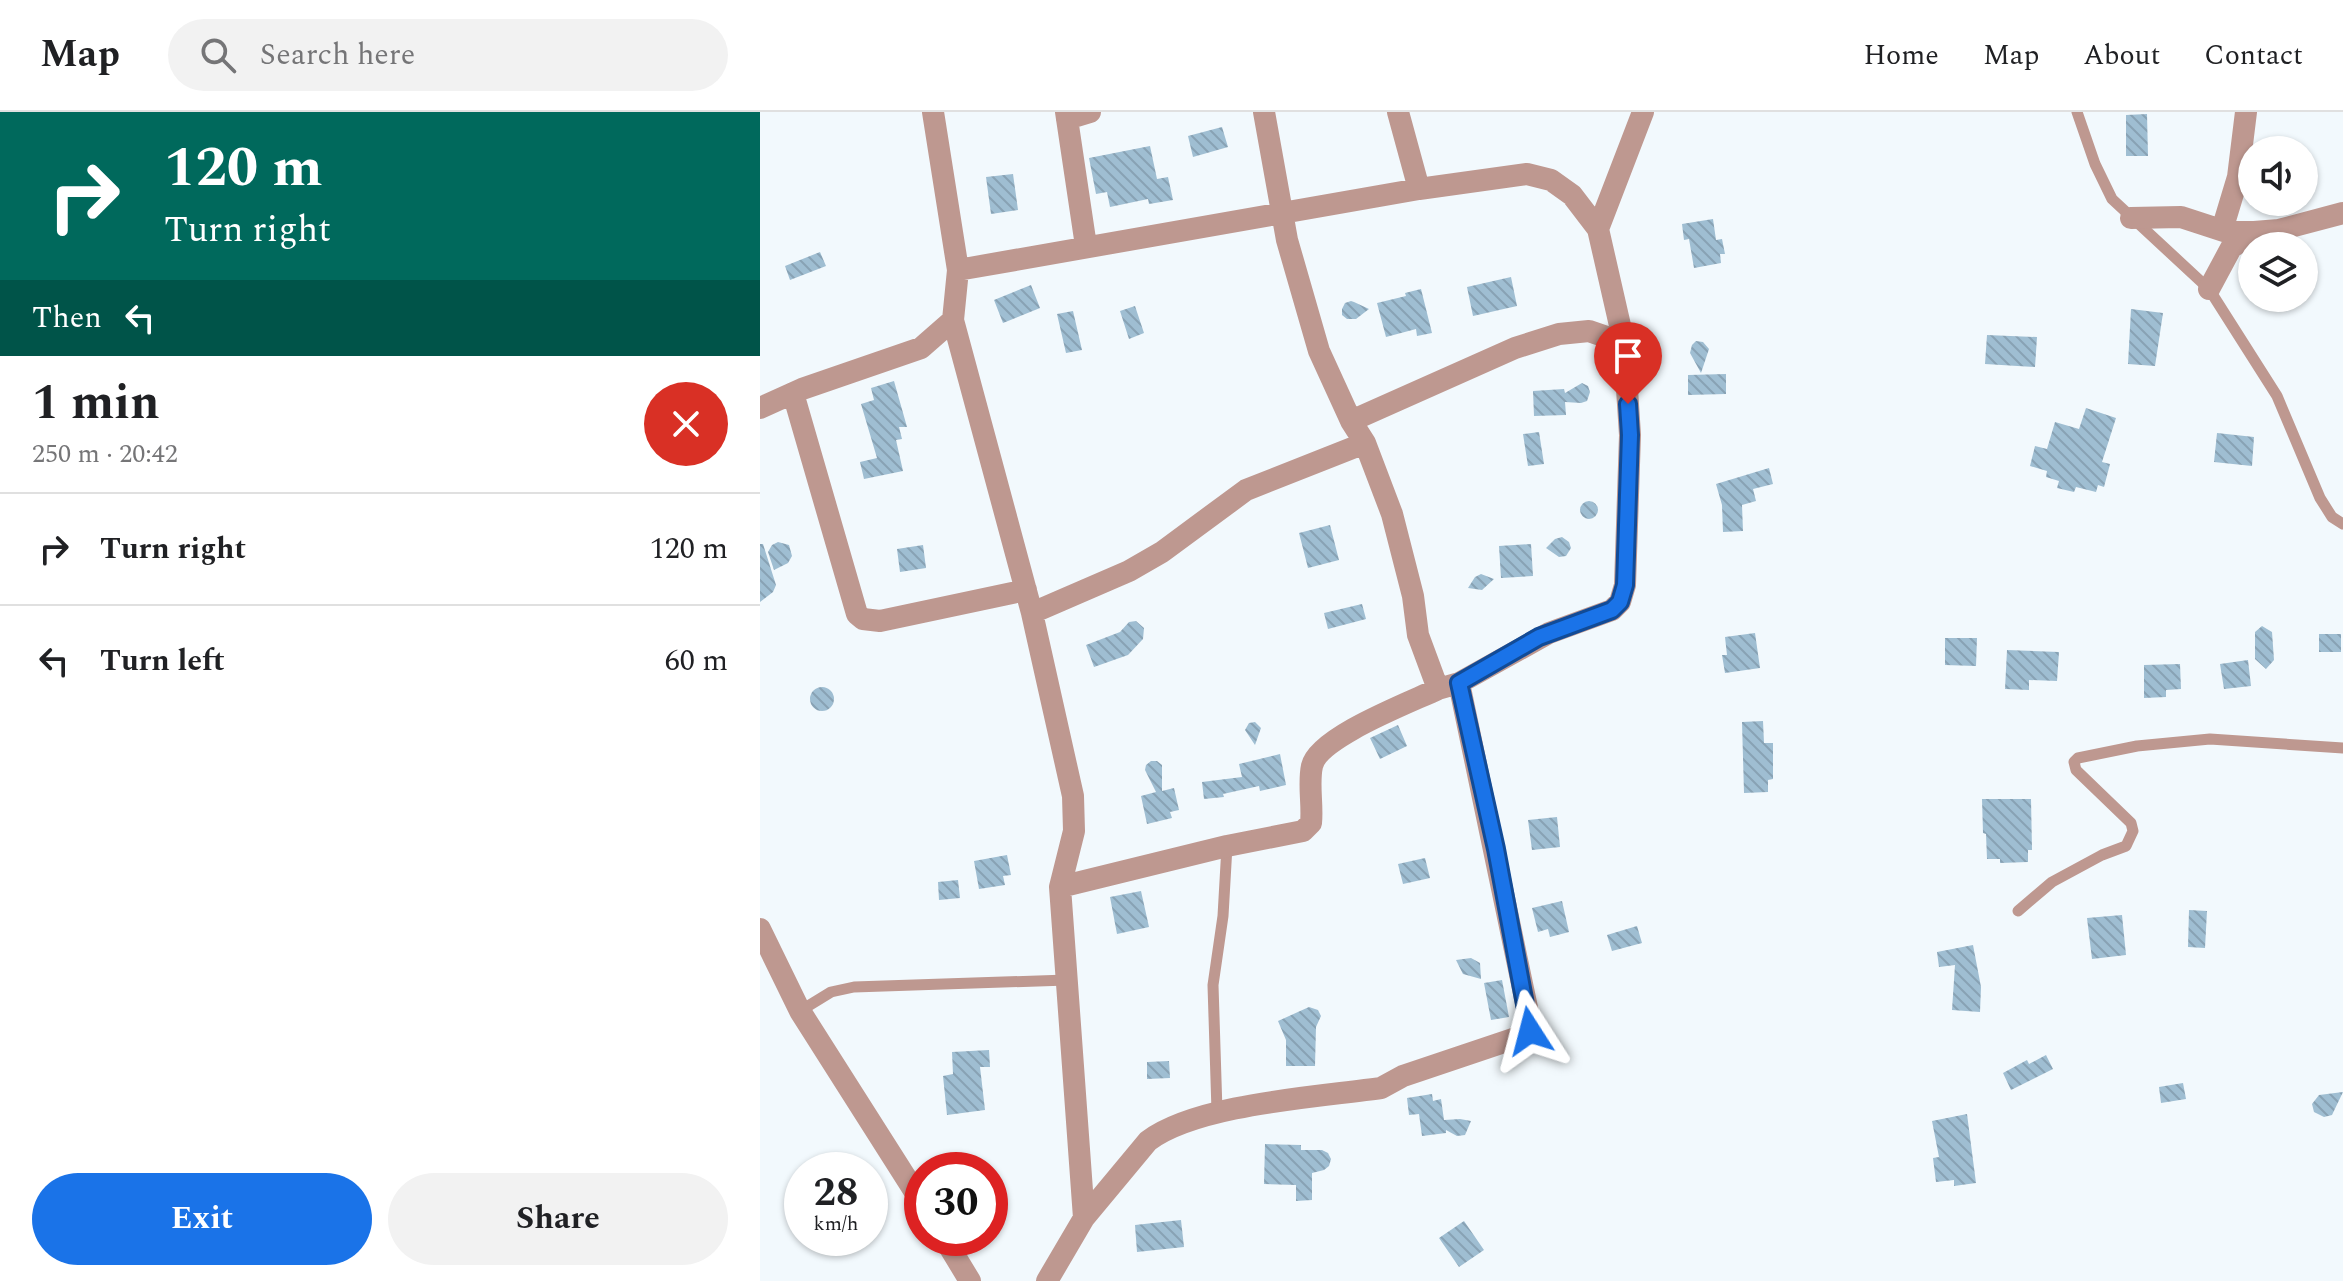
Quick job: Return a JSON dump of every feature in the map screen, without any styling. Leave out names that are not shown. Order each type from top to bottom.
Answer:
[{"type":"street","points":[[933,112],[958,270],[953,320],[1032,613],[1073,796],[1073,837],[1060,887],[1084,1218]]},
{"type":"street","points":[[1086,246],[1066,116],[1090,112]]},
{"type":"street","points":[[1047,1281],[1084,1218],[1157,1134],[1217,1111],[1381,1088],[1403,1076],[1523,1037],[1530,1031],[1496,849],[1449,686],[1418,635],[1413,596],[1392,514],[1365,443],[1351,421],[1319,351],[1287,240],[1264,112]]},
{"type":"street","points":[[1398,112],[1419,189]]},
{"type":"street","points":[[1598,229],[1643,112]]},
{"type":"street","points":[[2222,230],[2238,177],[2246,112]]},
{"type":"street","points":[[958,270],[1419,189],[1536,175],[1561,185],[1598,229],[1624,343],[1630,435],[1625,585],[1620,602],[1612,610],[1539,637],[1449,686],[1350,731],[1322,749],[1312,766],[1308,828],[1060,887]]},
{"type":"street","points":[[2131,218],[2181,217],[2222,230],[2254,232],[2279,230],[2343,213]]},
{"type":"street","points":[[2209,289],[2231,248],[2238,243]]},
{"type":"street","points":[[760,408],[793,393],[921,348],[953,320]]},
{"type":"street","points":[[1351,421],[1515,348],[1559,334],[1589,331],[1624,343]]},
{"type":"street","points":[[793,393],[857,614],[863,619],[880,621],[1026,590]]},
{"type":"street","points":[[1032,613],[1129,571],[1162,552],[1246,490],[1365,443]]},
{"type":"street","points":[[761,936],[800,1011],[904,1175]]},
{"type":"street","points":[[955,1256],[970,1281]]},
{"type":"lane","points":[[2077,112],[2095,164],[2112,199],[2209,289],[2277,396],[2320,498],[2332,517],[2343,524]]},
{"type":"lane","points":[[2018,911],[2052,882],[2102,855],[2126,846],[2131,839],[2131,823],[2076,770],[2074,762],[2078,758],[2137,746],[2210,739],[2343,748]]},
{"type":"lane","points":[[1217,1111],[1213,985],[1223,916],[1227,846]]},
{"type":"lane","points":[[800,1011],[831,992],[854,987],[1068,980]]},
{"type":"building","points":[[2147,114],[2148,156],[2126,156],[2126,115]]},
{"type":"building","points":[[1222,127],[1228,147],[1193,157],[1188,136]]},
{"type":"building","points":[[1150,146],[1157,179],[1168,177],[1173,200],[1149,204],[1148,199],[1110,207],[1107,192],[1096,194],[1089,158]]},
{"type":"building","points":[[1013,174],[1018,210],[991,214],[986,177]]},
{"type":"building","points":[[1713,219],[1716,240],[1722,239],[1725,254],[1720,254],[1721,263],[1694,268],[1689,239],[1684,240],[1682,224]]},
{"type":"building","points":[[820,252],[826,266],[790,280],[785,266]]},
{"type":"building","points":[[1511,277],[1517,306],[1473,316],[1467,287]]},
{"type":"building","points":[[1031,285],[1040,308],[1003,323],[994,300]]},
{"type":"building","points":[[1421,289],[1432,333],[1417,336],[1416,329],[1386,337],[1377,303]]},
{"type":"building","points":[[1351,301],[1369,309],[1356,319],[1347,319],[1342,315],[1342,309],[1345,303]]},
{"type":"building","points":[[1135,306],[1144,333],[1129,339],[1120,311]]},
{"type":"building","points":[[2131,309],[2163,313],[2155,366],[2128,364]]},
{"type":"building","points":[[1073,311],[1082,350],[1066,353],[1057,314]]},
{"type":"building","points":[[1987,335],[2037,337],[2035,367],[1985,364]]},
{"type":"building","points":[[1696,341],[1703,342],[1709,349],[1701,373],[1690,353]]},
{"type":"building","points":[[1726,374],[1726,394],[1688,395],[1688,375]]},
{"type":"building","points":[[894,381],[907,427],[899,427],[902,439],[896,440],[903,471],[864,479],[860,462],[877,458],[861,404],[874,400],[871,388]]},
{"type":"building","points":[[1582,383],[1588,386],[1590,392],[1587,401],[1565,402],[1566,415],[1534,416],[1533,391],[1564,389],[1565,393]]},
{"type":"building","points":[[2086,408],[2116,418],[2102,462],[2110,464],[2104,487],[2098,485],[2096,492],[2076,487],[2074,492],[2057,488],[2059,481],[2046,477],[2047,471],[2030,466],[2035,446],[2047,449],[2055,422],[2079,429]]},
{"type":"building","points":[[1539,432],[1544,464],[1528,466],[1523,434]]},
{"type":"building","points":[[2217,433],[2254,437],[2252,466],[2214,462]]},
{"type":"building","points":[[1769,468],[1773,484],[1753,489],[1756,501],[1742,505],[1743,531],[1723,532],[1722,505],[1716,484]]},
{"type":"building","points":[[1589,501],[1598,510],[1589,519],[1580,510]]},
{"type":"building","points":[[1330,525],[1339,560],[1308,568],[1299,533]]},
{"type":"building","points":[[1562,537],[1571,548],[1566,556],[1559,557],[1546,548]]},
{"type":"building","points":[[778,542],[789,545],[792,556],[788,563],[774,570],[768,552]]},
{"type":"building","points":[[760,544],[763,544],[776,585],[773,592],[760,602]]},
{"type":"building","points":[[1531,544],[1533,576],[1501,578],[1499,546]]},
{"type":"building","points":[[923,545],[926,568],[900,572],[897,549]]},
{"type":"building","points":[[1481,574],[1494,579],[1482,590],[1468,588],[1475,577]]},
{"type":"building","points":[[1362,604],[1366,619],[1328,629],[1324,613]]},
{"type":"building","points":[[1136,621],[1144,628],[1143,639],[1128,655],[1094,667],[1086,645],[1120,632],[1129,622]]},
{"type":"building","points":[[2262,626],[2272,632],[2274,660],[2266,669],[2255,659],[2255,632]]},
{"type":"building","points":[[1755,633],[1760,668],[1725,673],[1722,655],[1727,655],[1725,637]]},
{"type":"building","points":[[2319,634],[2341,634],[2341,652],[2319,652]]},
{"type":"building","points":[[1945,638],[1977,638],[1976,666],[1945,665]]},
{"type":"building","points":[[2007,650],[2059,652],[2057,681],[2029,680],[2029,690],[2005,689]]},
{"type":"building","points":[[2248,660],[2251,686],[2224,689],[2220,664]]},
{"type":"building","points":[[2180,664],[2181,689],[2166,690],[2166,697],[2144,698],[2144,665]]},
{"type":"building","points":[[822,687],[830,691],[834,699],[830,707],[822,711],[814,707],[810,699],[814,691]]},
{"type":"building","points":[[1763,721],[1764,743],[1773,743],[1773,779],[1768,780],[1768,792],[1744,793],[1742,722]]},
{"type":"building","points":[[1255,722],[1261,728],[1255,745],[1245,730],[1249,723]]},
{"type":"building","points":[[1398,725],[1407,746],[1380,759],[1370,738]]},
{"type":"building","points":[[1280,754],[1286,785],[1260,791],[1259,786],[1223,794],[1224,797],[1204,799],[1202,782],[1242,777],[1239,764]]},
{"type":"building","points":[[1151,761],[1162,765],[1162,791],[1174,788],[1179,810],[1170,812],[1172,818],[1147,824],[1141,796],[1156,792],[1145,770]]},
{"type":"building","points":[[1982,799],[2031,799],[2032,850],[2028,850],[2028,862],[2000,863],[2000,859],[1987,859]]},
{"type":"building","points":[[1557,817],[1560,847],[1532,850],[1528,820]]},
{"type":"building","points":[[1007,855],[1011,875],[1003,876],[1005,885],[979,889],[974,861]]},
{"type":"building","points":[[1425,858],[1430,878],[1403,884],[1398,864]]},
{"type":"building","points":[[958,880],[960,898],[939,900],[938,882]]},
{"type":"building","points":[[1141,891],[1149,927],[1117,934],[1110,897]]},
{"type":"building","points":[[1562,901],[1569,932],[1550,937],[1548,929],[1538,932],[1532,908]]},
{"type":"building","points":[[2189,910],[2207,911],[2205,948],[2188,947]]},
{"type":"building","points":[[2122,915],[2126,955],[2092,959],[2087,918]]},
{"type":"building","points":[[1637,926],[1642,943],[1612,951],[1607,935]]},
{"type":"building","points":[[1973,945],[1981,987],[1980,1012],[1952,1010],[1955,965],[1939,967],[1937,952]]},
{"type":"building","points":[[1471,958],[1480,963],[1481,979],[1463,974],[1456,960]]},
{"type":"building","points":[[1502,980],[1509,1017],[1491,1020],[1484,983]]},
{"type":"building","points":[[1309,1007],[1318,1010],[1321,1016],[1316,1027],[1315,1066],[1286,1066],[1286,1040],[1278,1021]]},
{"type":"building","points":[[989,1050],[990,1067],[980,1067],[985,1110],[947,1115],[943,1076],[953,1074],[952,1052]]},
{"type":"building","points":[[2046,1055],[2053,1069],[2011,1090],[2003,1073],[2027,1060],[2029,1064]]},
{"type":"building","points":[[1169,1061],[1170,1078],[1147,1079],[1147,1062]]},
{"type":"building","points":[[2183,1083],[2186,1099],[2161,1103],[2159,1087]]},
{"type":"building","points":[[2343,1092],[2332,1115],[2324,1117],[2314,1112],[2312,1104],[2319,1095]]},
{"type":"building","points":[[1432,1094],[1433,1101],[1441,1099],[1444,1120],[1471,1121],[1465,1135],[1457,1136],[1446,1130],[1446,1133],[1422,1136],[1419,1114],[1409,1115],[1407,1098]]},
{"type":"building","points":[[1967,1114],[1976,1183],[1954,1186],[1954,1180],[1936,1182],[1933,1158],[1939,1157],[1932,1121]]},
{"type":"building","points":[[1265,1144],[1301,1145],[1301,1150],[1328,1153],[1331,1159],[1329,1166],[1312,1173],[1312,1200],[1296,1201],[1296,1185],[1264,1184]]},
{"type":"building","points":[[1181,1220],[1184,1247],[1137,1252],[1135,1225]]},
{"type":"building","points":[[1464,1221],[1484,1250],[1459,1267],[1439,1238]]},
{"type":"route","points":[[1530,1031],[1496,849],[1459,683],[1539,637],[1612,610],[1620,602],[1625,585],[1630,435],[1628,404]]}]
